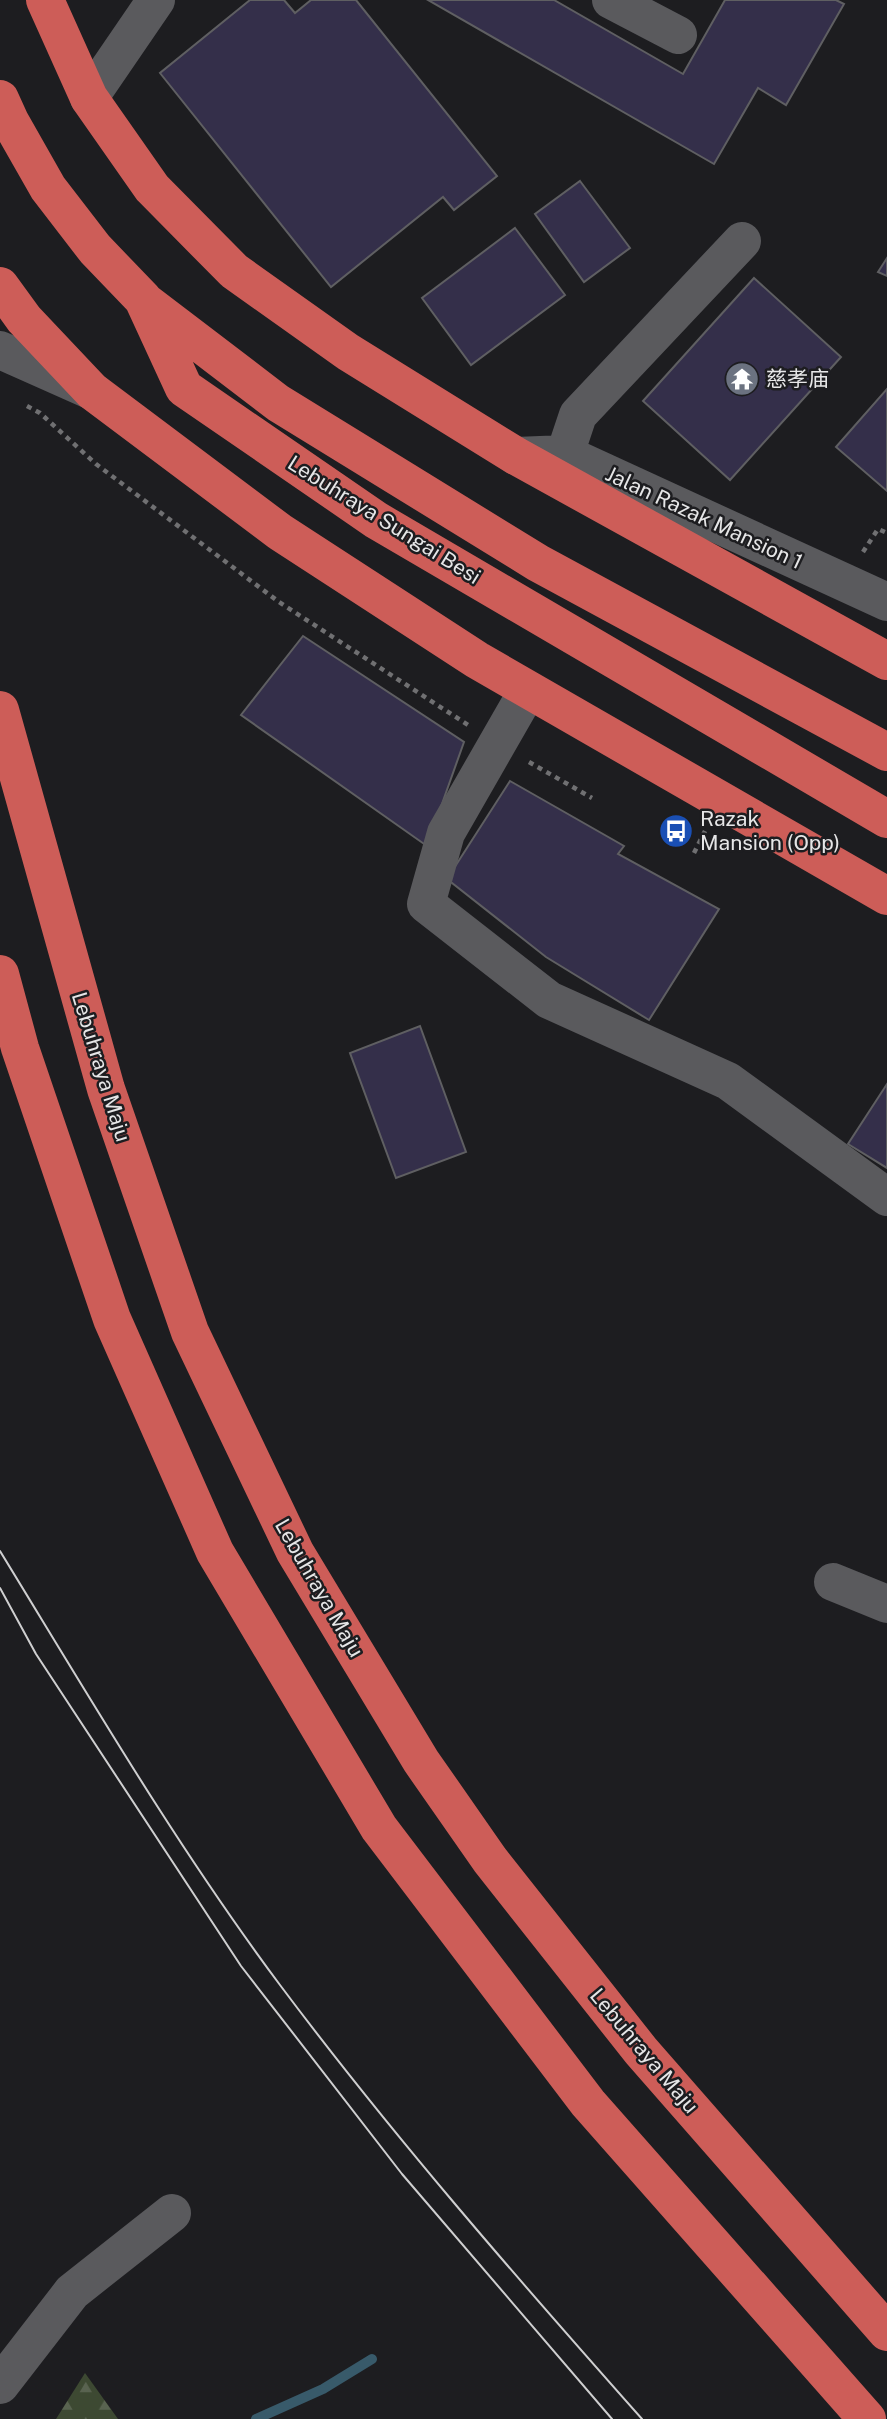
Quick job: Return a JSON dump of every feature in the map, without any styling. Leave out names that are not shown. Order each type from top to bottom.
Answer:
[{"type":"highway","points":[[45,0],[89,98],[152,188],[234,271],[348,352],[516,456],[887,661]]},
{"type":"highway","name":"Lebuhraya Sungai Besi","points":[[0,99],[48,188],[95,249],[143,299],[184,388],[376,520],[873,812]]},
{"type":"highway","points":[[0,286],[24,319],[92,391],[280,531],[477,660],[887,896]]},
{"type":"highway","points":[[143,299],[278,403],[538,563],[887,752]]},
{"type":"highway","name":"Lebuhraya Maju","points":[[0,710],[106,1089],[190,1332],[295,1552],[421,1761],[490,1860],[641,2051],[887,2332]]},
{"type":"highway","points":[[0,974],[20,1048],[112,1319],[215,1552],[379,1828],[588,2103],[867,2419]]},
{"type":"street","points":[[89,98],[156,0]]},
{"type":"street","points":[[611,0],[678,35]]},
{"type":"street","points":[[565,454],[578,415],[741,241]]},
{"type":"street","points":[[0,350],[92,391]]},
{"type":"street","name":"Jalan Razak Mansion 1","points":[[516,456],[565,454],[887,602]]},
{"type":"street","points":[[528,690],[446,833],[426,904],[549,1000],[728,1081],[887,1196]]},
{"type":"street","points":[[833,1582],[887,1604]]},
{"type":"street","points":[[0,2385],[72,2291],[172,2213]]},
{"type":"path","points":[[20,402],[40,413],[96,464],[279,602],[497,744],[592,798]]},
{"type":"path","points":[[878,529],[887,533]]},
{"type":"green space","points":[[85,2373],[118,2419],[56,2419]]},
{"type":"building","points":[[250,0],[284,0],[295,13],[311,0],[356,0],[497,176],[454,210],[443,197],[331,287],[160,73]]},
{"type":"building","points":[[428,0],[554,0],[683,74],[725,0],[836,0],[844,4],[786,105],[758,88],[714,164]]},
{"type":"building","points":[[580,181],[630,248],[584,282],[535,214]]},
{"type":"building","points":[[515,228],[565,295],[471,365],[422,298]]},
{"type":"building","points":[[887,258],[887,276],[878,272]]},
{"type":"building","name":"慈孝庙","points":[[754,278],[841,357],[730,480],[643,401]]},
{"type":"building","points":[[887,389],[887,491],[836,447]]},
{"type":"building","points":[[303,636],[464,742],[427,846],[241,715]]},
{"type":"building","points":[[510,781],[624,846],[618,854],[719,909],[649,1020],[546,957],[447,879]]},
{"type":"building","points":[[420,1026],[466,1152],[396,1178],[350,1053]]},
{"type":"building","points":[[887,1084],[887,1168],[848,1144]]},
{"type":"waterway","points":[[256,2419],[323,2389],[372,2359]]},
{"type":"tram line","points":[[0,1551],[170,1826],[280,1985],[411,2152],[642,2419]]},
{"type":"tram line","points":[[0,1588],[36,1654],[241,1966],[402,2174],[612,2419]]},
{"type":"place","name":"慈孝庙","points":[[742,379]]},
{"type":"place","name":"Razak Mansion (Opp)","points":[[676,831]]}]
